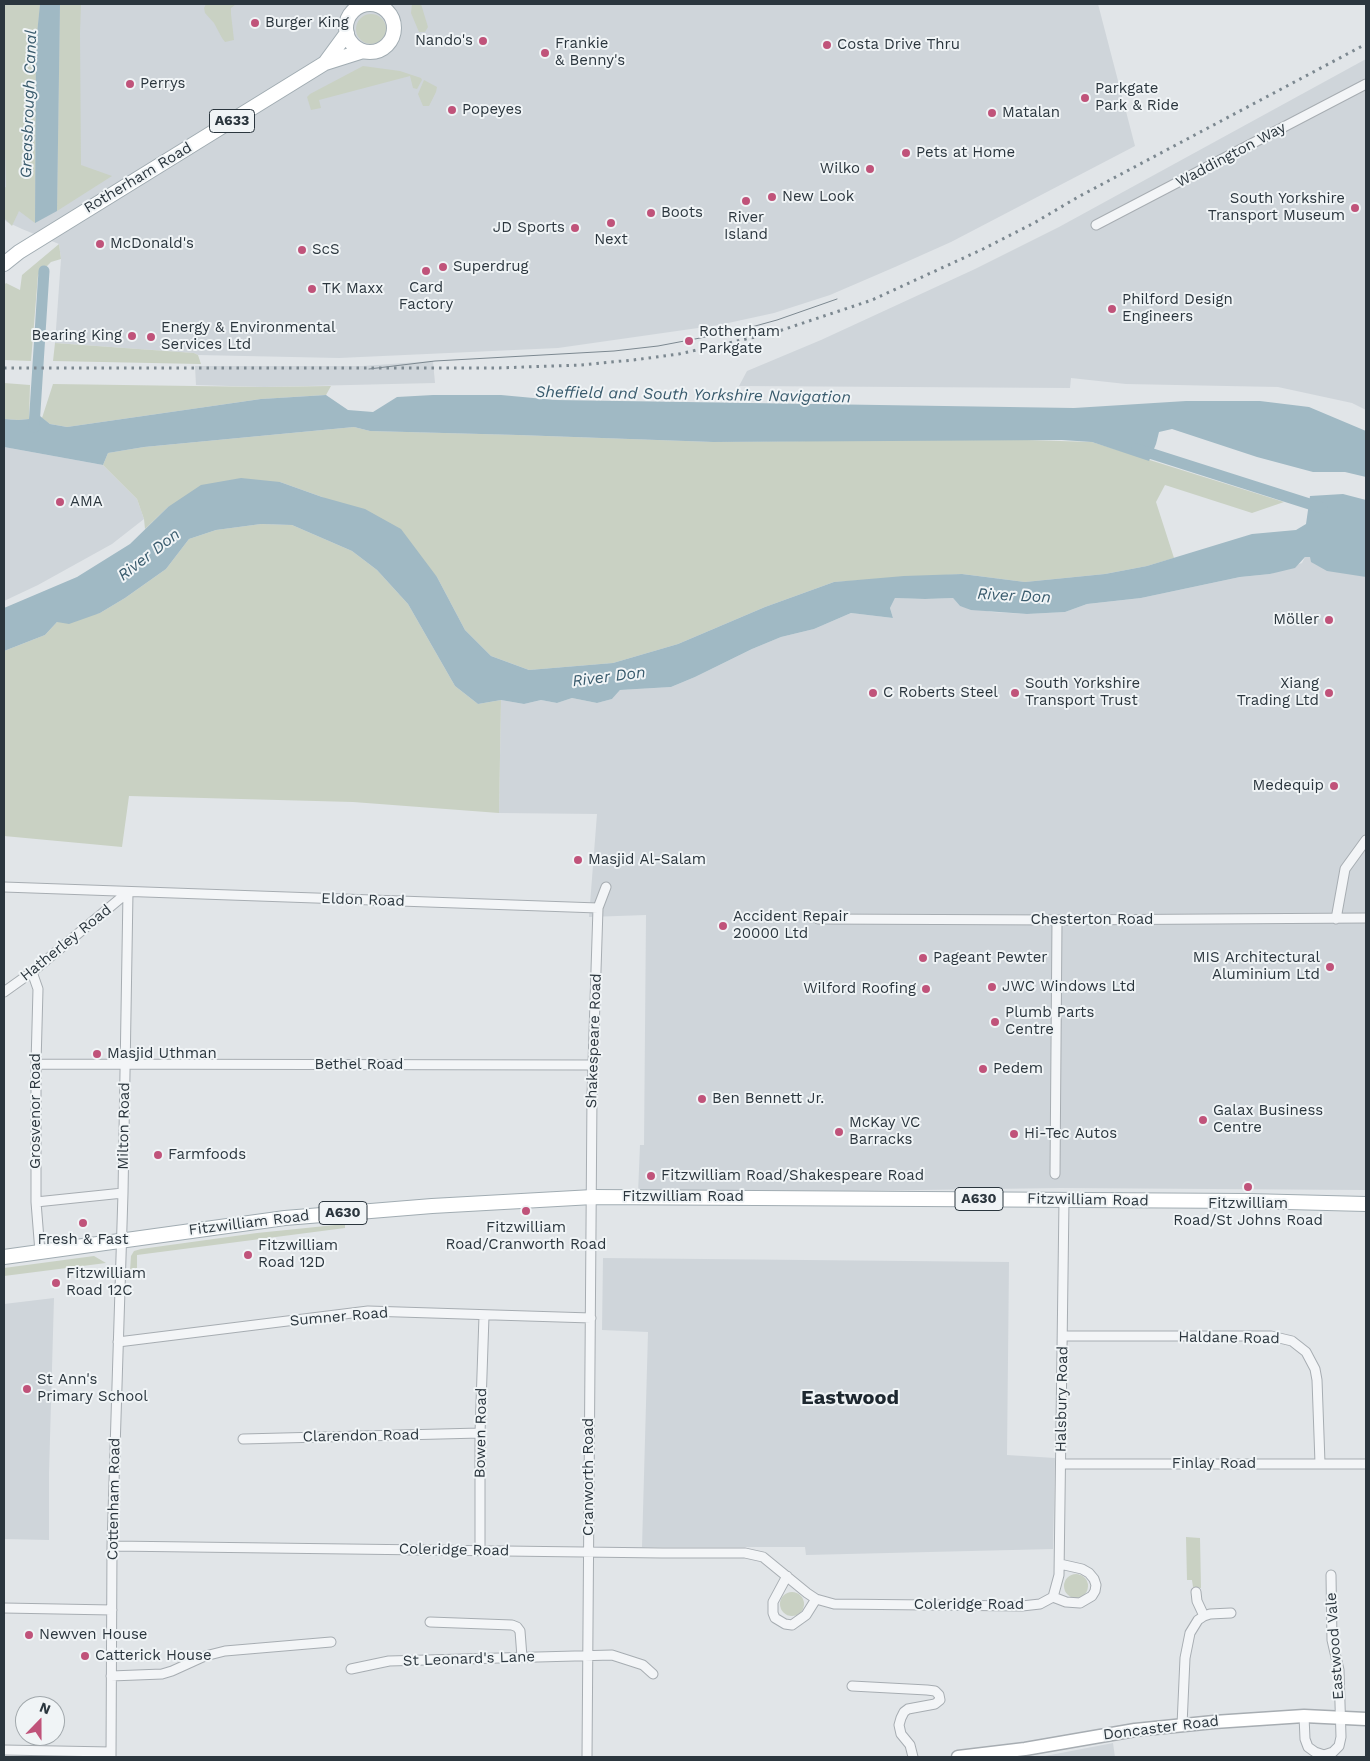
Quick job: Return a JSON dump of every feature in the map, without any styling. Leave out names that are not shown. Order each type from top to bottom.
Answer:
[{"type":"main road","name":"Rotherham Road","points":[[325,63],[347,33],[347,24],[353,13],[364,6],[376,4],[392,20]]},
{"type":"main road","name":"Rotherham Road","points":[[4,264],[25,248],[325,63],[363,51],[374,52],[386,46],[391,40],[393,33],[392,20],[397,4]]},
{"type":"main road","points":[[347,33],[350,41],[363,51]]},
{"type":"main road","name":"Fitzwilliam Road","points":[[4,1257],[304,1216],[593,1197],[1366,1204]]},
{"type":"street","name":"Waddington Way","points":[[1096,225],[1366,84]]},
{"type":"street","points":[[1336,918],[1345,869],[1366,840]]},
{"type":"street","name":"Eldon Road","points":[[4,887],[598,908]]},
{"type":"street","name":"Shakespeare Road","points":[[593,1197],[593,1066],[598,908],[606,887]]},
{"type":"street","name":"Hatherley Road","points":[[4,992],[32,972],[128,892]]},
{"type":"street","name":"Milton Road","points":[[121,1240],[128,892]]},
{"type":"street","name":"Chesterton Road","points":[[818,919],[1366,918]]},
{"type":"street","points":[[1055,1174],[1057,920]]},
{"type":"street","name":"Grosvenor Road","points":[[32,972],[38,988],[36,1202],[40,1252]]},
{"type":"street","name":"Bethel Road","points":[[36,1064],[593,1066]]},
{"type":"street","points":[[36,1202],[123,1193]]},
{"type":"street","name":"Cranworth Road","points":[[587,1757],[593,1197]]},
{"type":"street","name":"Halsbury Road","points":[[1053,1597],[1060,1564],[1064,1200]]},
{"type":"street","name":"Cottenham Road","points":[[111,1754],[112,1546],[121,1240]]},
{"type":"street","name":"Sumner Road","points":[[118,1342],[368,1311],[591,1318]]},
{"type":"street","name":"Bowen Road","points":[[480,1550],[480,1433],[484,1316]]},
{"type":"street","name":"Haldane Road","points":[[1063,1336],[1271,1336],[1292,1341],[1306,1352],[1315,1369],[1320,1464]]},
{"type":"street","name":"Clarendon Road","points":[[243,1439],[480,1433]]},
{"type":"street","name":"Finlay Road","points":[[1062,1464],[1366,1464]]},
{"type":"street","name":"Coleridge Road","points":[[112,1546],[755,1554],[773,1563],[816,1599],[834,1604],[1022,1606],[1040,1604],[1053,1597]]},
{"type":"street","points":[[1053,1597],[1066,1602],[1080,1603],[1092,1596],[1095,1591],[1096,1585],[1089,1573],[1082,1569],[1060,1564]]},
{"type":"street","name":"Eastwood Vale","points":[[1331,1575],[1332,1631],[1338,1670],[1340,1717]]},
{"type":"street","points":[[787,1576],[772,1602],[772,1613],[775,1618],[785,1624],[792,1625],[806,1615],[816,1599]]},
{"type":"street","points":[[1196,1592],[1197,1601],[1204,1616]]},
{"type":"street","points":[[4,1608],[112,1610]]},
{"type":"street","points":[[1182,1725],[1185,1658],[1187,1644],[1194,1625],[1204,1616],[1210,1614],[1230,1613]]},
{"type":"street","points":[[430,1622],[512,1625],[520,1631],[522,1657]]},
{"type":"street","points":[[111,1676],[162,1674],[204,1656],[224,1651],[331,1642]]},
{"type":"street","name":"St Leonard's Lane","points":[[351,1669],[389,1661],[619,1656],[644,1665],[653,1674]]},
{"type":"street","points":[[852,1686],[927,1690],[935,1691],[939,1695],[940,1700],[935,1704],[908,1709],[901,1718],[899,1725],[901,1734],[910,1745],[913,1757]]},
{"type":"street","points":[[1304,1716],[1305,1739],[1308,1747],[1324,1756],[1339,1746],[1341,1737],[1340,1717]]},
{"type":"street","name":"Doncaster Road","points":[[958,1757],[1025,1749],[1107,1734],[1248,1718],[1304,1716],[1366,1719]]},
{"type":"street","points":[[4,1750],[111,1754]]},
{"type":"shaded area","points":[[4,4],[1098,4],[1135,146],[951,242],[830,295],[774,313],[719,325],[558,348],[339,358],[198,355],[194,353],[55,343],[61,259],[59,244],[22,229],[4,219]]},
{"type":"shaded area","points":[[4,4],[40,4],[36,44],[35,223],[19,211],[12,226],[4,218],[4,188],[6,187]]},
{"type":"shaded area","points":[[60,4],[81,4],[81,165],[112,176],[57,211]]},
{"type":"shaded area","points":[[206,4],[236,4],[231,8],[234,40],[225,42],[214,23],[205,13],[204,8]]},
{"type":"shaded area","points":[[412,4],[421,4],[428,27],[425,32],[419,32],[411,13]]},
{"type":"shaded area","points":[[371,14],[382,18],[386,29],[382,40],[371,44],[360,40],[356,29],[360,18]]},
{"type":"shaded area","points":[[1366,59],[1366,410],[1352,403],[1278,387],[1126,384],[1071,378],[1070,388],[739,386],[747,371],[821,340],[975,269],[1059,227]]},
{"type":"shaded area","points":[[363,66],[400,71],[422,80],[417,89],[413,88],[410,76],[319,100],[321,108],[311,110],[307,97],[310,94]]},
{"type":"shaded area","points":[[424,80],[437,87],[429,106],[423,106],[418,94]]},
{"type":"shaded area","points":[[59,244],[61,259],[51,262],[38,275],[31,361],[4,360],[4,285],[6,283],[20,290],[22,275]]},
{"type":"shaded area","points":[[55,343],[194,353],[198,355],[201,364],[53,361]]},
{"type":"shaded area","points":[[433,361],[435,383],[264,387],[196,385],[195,366],[363,366]]},
{"type":"shaded area","points":[[4,383],[30,385],[29,419],[4,419]]},
{"type":"shaded area","points":[[53,384],[331,386],[326,395],[261,399],[67,427],[50,424],[42,418]]},
{"type":"shaded area","points":[[354,427],[370,431],[713,442],[996,439],[1092,442],[1284,502],[1252,513],[1165,485],[1156,502],[1174,558],[1147,566],[1105,574],[1025,582],[962,574],[834,582],[765,607],[678,644],[613,663],[529,670],[491,656],[465,630],[437,577],[322,497],[280,482],[168,507],[145,529],[144,519],[137,499],[103,465],[108,453],[144,447]]},
{"type":"shaded area","points":[[4,447],[103,465],[137,499],[144,519],[112,544],[38,585],[4,601]]},
{"type":"shaded area","points":[[261,524],[292,525],[352,551],[377,570],[408,604],[455,686],[478,704],[501,700],[499,813],[353,802],[129,796],[122,847],[4,836],[4,651],[45,635],[57,622],[100,613],[125,598],[166,569],[189,539],[216,530]]},
{"type":"shaded area","points":[[1305,557],[1310,557],[1366,577],[1366,1190],[1061,1188],[638,1194],[640,1145],[644,1145],[646,915],[589,917],[597,814],[499,813],[501,700],[524,704],[541,700],[557,703],[572,698],[597,703],[612,699],[620,690],[671,687],[781,637],[814,629],[851,613],[893,618],[890,608],[895,598],[953,598],[960,606],[992,612],[1027,614],[1065,612],[1087,604],[1141,598],[1240,577],[1270,574],[1302,563]]},
{"type":"shaded area","points":[[345,1224],[345,1228],[137,1255],[137,1270],[130,1271],[131,1256],[134,1251],[141,1249],[257,1233]]},
{"type":"shaded area","points":[[94,1256],[106,1263],[4,1276],[4,1268]]},
{"type":"shaded area","points":[[603,1258],[1009,1262],[1007,1455],[1055,1458],[1053,1549],[806,1555],[805,1547],[642,1547],[648,1332],[602,1330]]},
{"type":"shaded area","name":"St Ann's Primary School","points":[[54,1298],[49,1540],[4,1539],[4,1304]]},
{"type":"shaded area","points":[[1186,1537],[1200,1538],[1201,1588],[1193,1587],[1192,1580],[1187,1580]]},
{"type":"shaded area","points":[[1076,1574],[1081,1575],[1087,1581],[1087,1591],[1081,1597],[1076,1598],[1071,1597],[1065,1591],[1064,1586],[1065,1581],[1071,1575]]},
{"type":"shaded area","points":[[792,1592],[801,1595],[804,1604],[801,1613],[792,1616],[783,1613],[780,1604],[783,1595]]},
{"type":"shaded area","points":[[1113,1743],[1115,1757],[1040,1757]]},
{"type":"water","points":[[40,4],[60,4],[57,211],[35,223],[36,44]]},
{"type":"water","points":[[326,395],[348,410],[373,412],[397,397],[433,395],[501,395],[555,400],[1074,408],[1186,401],[1260,401],[1309,407],[1366,431],[1366,477],[1345,472],[1313,472],[1257,457],[1172,429],[1159,432],[1149,461],[1092,442],[1062,440],[713,442],[370,431],[354,427],[144,447],[108,453],[103,465],[4,447],[4,419],[29,419],[35,412],[50,424],[67,427],[261,399]]},
{"type":"water","name":"River Don","points":[[241,478],[280,482],[322,497],[365,509],[401,529],[437,577],[465,630],[491,656],[529,670],[613,663],[678,644],[765,607],[834,582],[904,576],[962,574],[1025,582],[1105,574],[1147,566],[1252,534],[1296,530],[1306,524],[1310,496],[1343,494],[1366,500],[1366,577],[1327,571],[1311,562],[1310,557],[1305,557],[1295,568],[1270,574],[1240,577],[1141,598],[1087,604],[1065,612],[1027,614],[971,610],[960,606],[953,598],[895,598],[890,608],[893,618],[851,613],[814,629],[781,637],[671,687],[620,690],[612,699],[597,703],[572,698],[557,703],[541,700],[524,704],[501,700],[478,704],[455,686],[408,604],[377,570],[352,551],[292,525],[261,524],[216,530],[189,539],[166,569],[125,598],[100,613],[69,624],[57,622],[45,635],[4,651],[4,608],[77,577],[130,544],[168,507],[201,485]]},
{"type":"waterway","name":"Greasbrough Canal","points":[[34,427],[44,271]]},
{"type":"waterway","name":"Sheffield and South Yorkshire Navigation","points":[[1137,449],[1322,508]]},
{"type":"tram line","points":[[369,369],[435,361],[614,351],[658,346],[737,331],[777,320],[837,299]]},
{"type":"railway","points":[[4,368],[497,368],[581,365],[679,354],[773,333],[872,300],[983,249],[1366,44]]},
{"type":"place","name":"Burger King","points":[[255,23]]},
{"type":"place","name":"Nando's","points":[[483,41]]},
{"type":"place","name":"Costa Drive Thru","points":[[827,45]]},
{"type":"place","name":"Frankie & Benny's","points":[[545,53]]},
{"type":"place","name":"Perrys","points":[[130,84]]},
{"type":"place","name":"Parkgate Park & Ride","points":[[1085,98]]},
{"type":"place","name":"Popeyes","points":[[452,110]]},
{"type":"place","name":"Matalan","points":[[992,113]]},
{"type":"place","name":"Pets at Home","points":[[906,153]]},
{"type":"place","name":"Wilko","points":[[870,169]]},
{"type":"place","name":"New Look","points":[[772,197]]},
{"type":"place","name":"River Island","points":[[746,201]]},
{"type":"place","name":"South Yorkshire Transport Museum","points":[[1355,208]]},
{"type":"place","name":"Boots","points":[[651,213]]},
{"type":"place","name":"Next","points":[[611,223]]},
{"type":"place","name":"JD Sports","points":[[575,228]]},
{"type":"place","name":"McDonald's","points":[[100,244]]},
{"type":"place","name":"ScS","points":[[302,250]]},
{"type":"place","name":"Superdrug","points":[[443,267]]},
{"type":"place","name":"Card Factory","points":[[426,271]]},
{"type":"place","name":"TK Maxx","points":[[312,289]]},
{"type":"place","name":"Philford Design Engineers","points":[[1112,309]]},
{"type":"place","name":"Bearing King","points":[[132,336]]},
{"type":"place","name":"Energy & Environmental Services Ltd","points":[[151,337]]},
{"type":"place","name":"Rotherham Parkgate","points":[[689,341]]},
{"type":"place","name":"AMA","points":[[60,502]]},
{"type":"place","name":"Möller","points":[[1329,620]]},
{"type":"place","name":"C Roberts Steel","points":[[873,693]]},
{"type":"place","name":"South Yorkshire Transport Trust","points":[[1015,693]]},
{"type":"place","name":"Xiang Trading Ltd","points":[[1329,693]]},
{"type":"place","name":"Medequip","points":[[1334,786]]},
{"type":"place","name":"Masjid Al-Salam","points":[[578,860]]},
{"type":"place","name":"Accident Repair 20000 Ltd","points":[[723,926]]},
{"type":"place","name":"Pageant Pewter","points":[[923,958]]},
{"type":"place","name":"MIS Architectural Aluminium Ltd","points":[[1330,967]]},
{"type":"place","name":"JWC Windows Ltd","points":[[992,987]]},
{"type":"place","name":"Wilford Roofing","points":[[926,989]]},
{"type":"place","name":"Plumb Parts Centre","points":[[995,1022]]},
{"type":"place","name":"Masjid Uthman","points":[[97,1054]]},
{"type":"place","name":"Pedem","points":[[983,1069]]},
{"type":"place","name":"Ben Bennett Jr.","points":[[702,1099]]},
{"type":"place","name":"Galax Business Centre","points":[[1203,1120]]},
{"type":"place","name":"McKay VC Barracks","points":[[839,1132]]},
{"type":"place","name":"Hi-Tec Autos","points":[[1014,1134]]},
{"type":"place","name":"Farmfoods","points":[[158,1155]]},
{"type":"place","name":"Fitzwilliam Road/Shakespeare Road","points":[[651,1176]]},
{"type":"place","name":"Fitzwilliam Road/St Johns Road","points":[[1248,1187]]},
{"type":"place","name":"Fitzwilliam Road/Cranworth Road","points":[[526,1211]]},
{"type":"place","name":"Fresh & Fast","points":[[83,1223]]},
{"type":"place","name":"Fitzwilliam Road 12D","points":[[248,1255]]},
{"type":"place","name":"Fitzwilliam Road 12C","points":[[56,1283]]},
{"type":"place","name":"St Ann's Primary School","points":[[27,1389]]},
{"type":"place","name":"Newven House","points":[[29,1635]]},
{"type":"place","name":"Catterick House","points":[[85,1656]]},
{"type":"district","name":"Eastwood","points":[[850,1398]]}]
